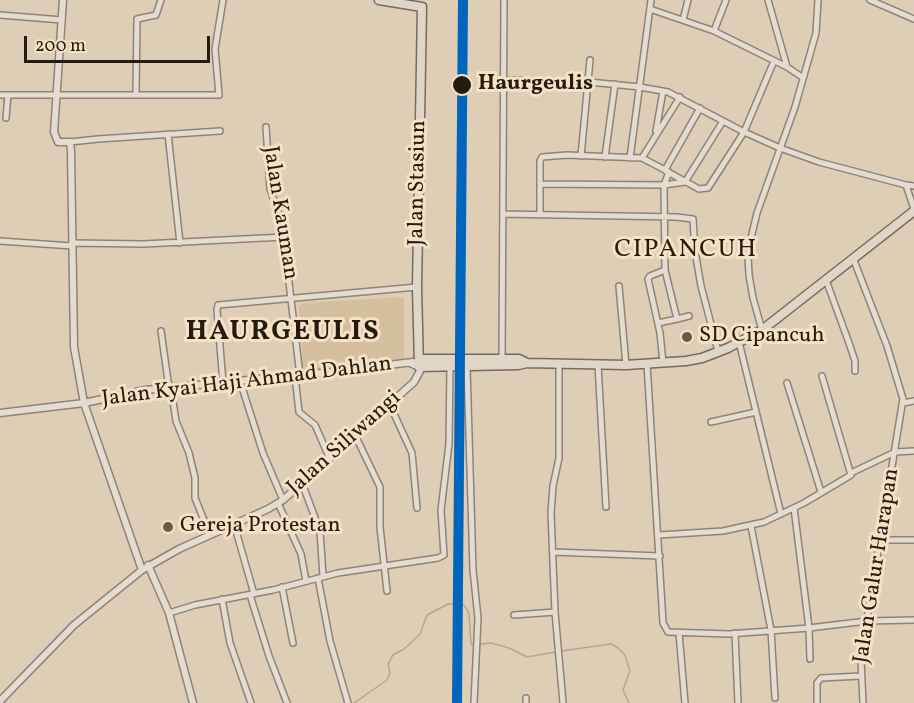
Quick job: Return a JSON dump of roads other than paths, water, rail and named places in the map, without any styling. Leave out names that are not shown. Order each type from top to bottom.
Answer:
[{"type":"main road","name":"Jalan Stasiun","points":[[379,0],[422,7],[417,287],[419,363]]},
{"type":"main road","points":[[419,363],[502,362],[626,365],[695,360],[762,330],[914,210]]},
{"type":"main road","points":[[419,363],[467,366],[502,362]]},
{"type":"street","points":[[63,0],[54,136],[58,142],[220,131]]},
{"type":"street","points":[[136,94],[137,19],[156,15],[160,0]]},
{"type":"street","points":[[0,95],[219,95],[215,49],[223,0]]},
{"type":"street","points":[[502,362],[504,0]]},
{"type":"street","points":[[630,158],[651,0]]},
{"type":"street","points":[[683,20],[688,0]]},
{"type":"street","points":[[714,31],[726,0]]},
{"type":"street","points":[[768,0],[787,67]]},
{"type":"street","points":[[762,330],[753,298],[748,256],[757,213],[795,107],[816,33],[818,0]]},
{"type":"street","points":[[870,0],[914,19]]},
{"type":"street","points":[[650,9],[714,31],[787,67],[802,77]]},
{"type":"street","points":[[0,15],[62,20]]},
{"type":"street","points":[[581,156],[590,60]]},
{"type":"street","points":[[540,214],[540,161],[542,157],[642,158],[699,189],[708,188],[744,132],[774,61]]},
{"type":"street","points":[[504,80],[589,82],[663,91],[680,97],[744,132],[780,148],[819,162],[914,186]]},
{"type":"street","points":[[605,157],[615,84]]},
{"type":"street","points":[[656,134],[663,91]]},
{"type":"street","points":[[6,118],[8,95]]},
{"type":"street","points":[[642,158],[680,97]]},
{"type":"street","points":[[677,319],[664,270],[664,185],[667,171],[700,108]]},
{"type":"street","points":[[540,184],[664,185],[685,182],[723,121]]},
{"type":"street","name":"Jalan Kauman","points":[[266,127],[270,189],[281,216],[292,300],[299,412],[315,425],[329,458]]},
{"type":"street","points":[[168,134],[180,243]]},
{"type":"street","points":[[70,142],[73,337],[84,403],[142,570]]},
{"type":"street","points":[[906,185],[914,210]]},
{"type":"street","points":[[503,214],[689,218],[694,222],[699,275],[718,351]]},
{"type":"street","points":[[0,241],[72,244],[180,243],[284,237]]},
{"type":"street","name":"Jalan Galur Harapan","points":[[853,258],[902,392],[903,403],[862,650],[863,703]]},
{"type":"street","points":[[663,363],[658,323],[648,279],[664,270]]},
{"type":"street","points":[[826,280],[855,361],[855,371]]},
{"type":"street","points":[[619,286],[626,365]]},
{"type":"street","points":[[223,383],[218,305],[417,287]]},
{"type":"street","points":[[658,323],[689,316]]},
{"type":"street","points":[[161,331],[176,421],[189,453],[195,478],[195,498],[210,535]]},
{"type":"street","points":[[739,342],[782,514]]},
{"type":"street","name":"Jalan Kyai Haji Ahmad Dahlan","points":[[0,413],[84,403],[170,388],[419,363]]},
{"type":"street","name":"Jalan Siliwangi","points":[[0,700],[74,625],[148,565],[280,501],[414,382],[420,371],[419,363]]},
{"type":"street","points":[[560,364],[559,458],[553,486],[551,513],[555,612],[563,703]]},
{"type":"street","points":[[647,364],[663,623],[668,632],[735,633],[867,621],[914,620]]},
{"type":"street","points":[[598,365],[606,507]]},
{"type":"street","points":[[169,613],[321,577],[382,565],[438,558],[444,555],[441,504],[449,444],[450,366]]},
{"type":"street","points":[[467,366],[470,504],[478,640],[474,703]]},
{"type":"street","points":[[822,376],[851,473]]},
{"type":"street","points":[[240,381],[263,453],[300,552],[306,581]]},
{"type":"street","points":[[787,383],[821,492]]},
{"type":"street","points":[[903,403],[914,401]]},
{"type":"street","points":[[389,403],[412,453],[417,508]]},
{"type":"street","points":[[711,422],[756,412]]},
{"type":"street","points":[[355,435],[380,487],[382,565],[387,591]]},
{"type":"street","points":[[659,535],[751,526],[794,508],[851,473],[895,452],[914,451]]},
{"type":"street","points":[[302,483],[320,531],[321,577],[330,641],[347,700]]},
{"type":"street","points":[[794,508],[809,628],[810,659]]},
{"type":"street","points":[[234,524],[269,656],[287,703]]},
{"type":"street","points":[[751,526],[771,630],[775,698]]},
{"type":"street","points":[[880,540],[914,540]]},
{"type":"street","points":[[553,552],[660,556]]},
{"type":"street","points":[[148,565],[169,613],[193,703]]},
{"type":"street","points":[[282,587],[293,643]]},
{"type":"street","points":[[222,599],[230,643],[251,703]]},
{"type":"street","points":[[514,615],[555,612]]},
{"type":"street","points":[[679,633],[685,703]]},
{"type":"street","points":[[735,633],[738,703]]},
{"type":"street","points":[[817,703],[817,683],[821,678],[861,676]]},
{"type":"waterway","points":[[354,703],[387,680],[390,673],[388,664],[393,655],[404,649],[420,634],[427,615],[448,604],[464,605],[469,613],[471,644],[475,644]]},
{"type":"waterway","points":[[480,644],[491,643],[509,648],[527,657],[556,652]]},
{"type":"waterway","points":[[561,651],[611,644],[618,648],[625,655],[630,671],[623,690],[629,703]]},
{"type":"place","name":"Haurgeulis","points":[[462,85]]},
{"type":"place","name":"SD Cipancuh","points":[[687,337]]},
{"type":"place","name":"Gereja Protestan","points":[[168,527]]},
{"type":"district","name":"CIPANCUH","points":[[686,251]]},
{"type":"district","name":"HAURGEULIS","points":[[283,334]]}]
